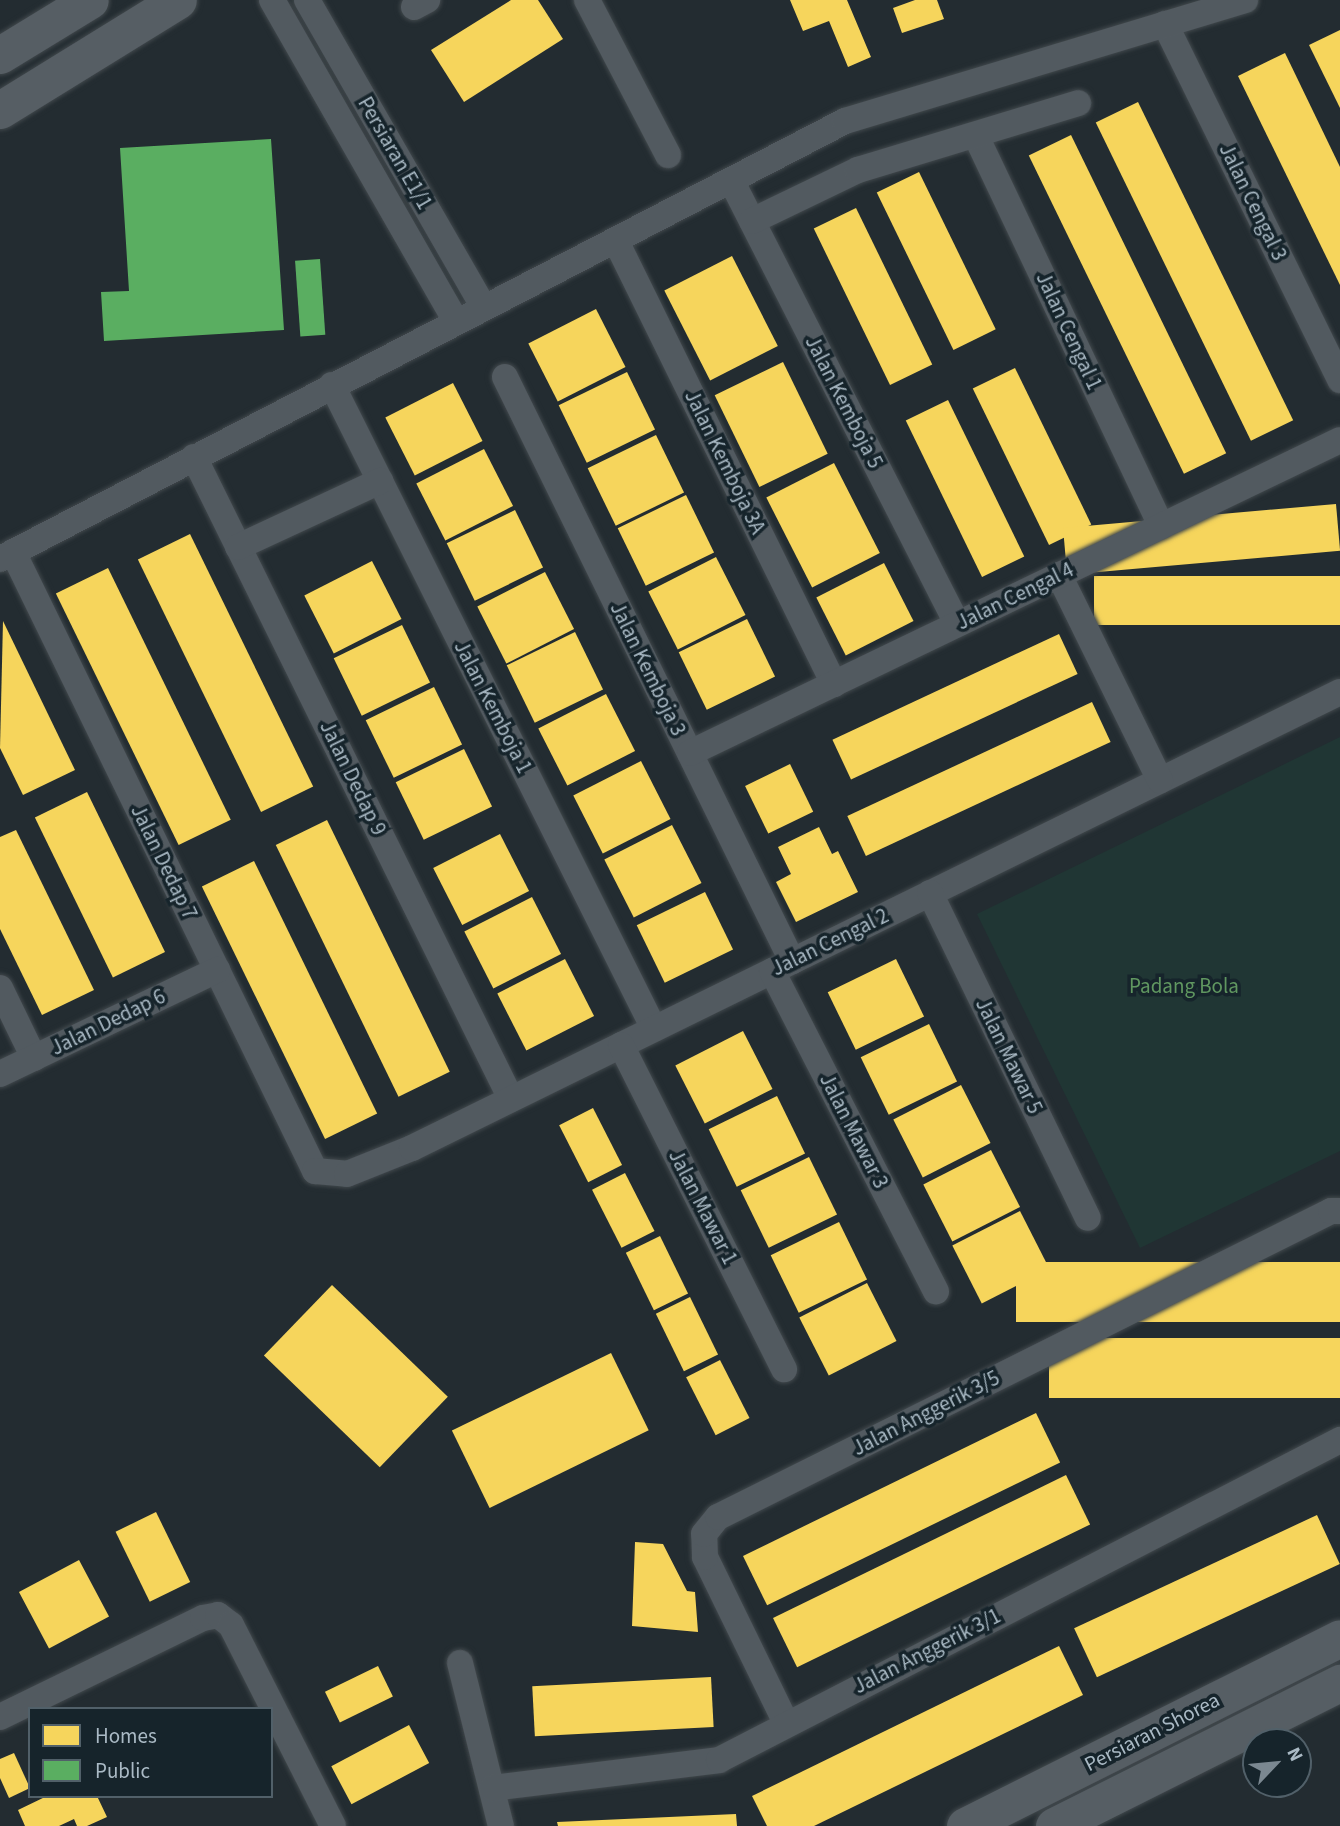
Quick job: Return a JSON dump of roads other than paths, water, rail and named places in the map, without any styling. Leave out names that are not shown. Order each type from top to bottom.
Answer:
[{"type":"main road","points":[[0,55],[90,0]]},
{"type":"main road","points":[[0,110],[178,0]]},
{"type":"main road","name":"Persiaran Shorea","points":[[965,1826],[1340,1638]]},
{"type":"main road","name":"Persiaran Shorea","points":[[1054,1826],[1340,1683]]},
{"type":"street","points":[[272,0],[455,320]]},
{"type":"street","name":"Persiaran E1/1","points":[[307,0],[483,306]]},
{"type":"street","points":[[586,0],[668,155]]},
{"type":"street","points":[[6,555],[455,320],[616,241],[866,112],[1245,0]]},
{"type":"street","name":"Jalan Cengal 3","points":[[1165,24],[1340,380]]},
{"type":"street","points":[[752,221],[858,170],[1078,103]]},
{"type":"street","name":"Jalan Cengal 1","points":[[976,136],[1161,526]]},
{"type":"street","name":"Jalan Kemboja 5","points":[[731,180],[957,624]]},
{"type":"street","name":"Jalan Kemboja 3A","points":[[616,241],[834,684]]},
{"type":"street","name":"Jalan Kemboja 3","points":[[505,377],[690,753],[782,966]]},
{"type":"street","name":"Jalan Kemboja 1","points":[[331,385],[654,1029]]},
{"type":"street","name":"Jalan Cengal 4","points":[[690,753],[1340,440]]},
{"type":"street","name":"Jalan Dedap 9","points":[[194,457],[512,1099]]},
{"type":"street","points":[[239,547],[380,481]]},
{"type":"street","name":"Jalan Dedap 7","points":[[6,555],[217,970],[315,1171]]},
{"type":"street","points":[[1059,575],[1160,780]]},
{"type":"street","name":"Jalan Cengal 2","points":[[315,1171],[347,1174],[512,1099],[1340,692]]},
{"type":"street","name":"Jalan Mawar 5","points":[[930,893],[1088,1218]]},
{"type":"street","name":"Jalan Mawar 3","points":[[782,966],[936,1292]]},
{"type":"street","name":"Jalan Dedap 6","points":[[0,1074],[217,970]]},
{"type":"street","points":[[0,988],[34,1058]]},
{"type":"street","name":"Jalan Mawar 1","points":[[621,1045],[784,1369]]},
{"type":"street","name":"Jalan Anggerik 3/5","points":[[786,1723],[705,1557],[704,1534],[718,1517],[1318,1217],[1340,1210]]},
{"type":"street","name":"Jalan Anggerik 3/1","points":[[492,1788],[719,1760],[786,1723],[1340,1440]]},
{"type":"street","points":[[0,1717],[203,1618],[218,1615],[231,1625],[273,1707]]},
{"type":"street","points":[[460,1663],[501,1826]]},
{"type":"street","points":[[273,1708],[333,1826]]},
{"type":"park label","name":"Padang Bola","points":[[1184,986]]}]
